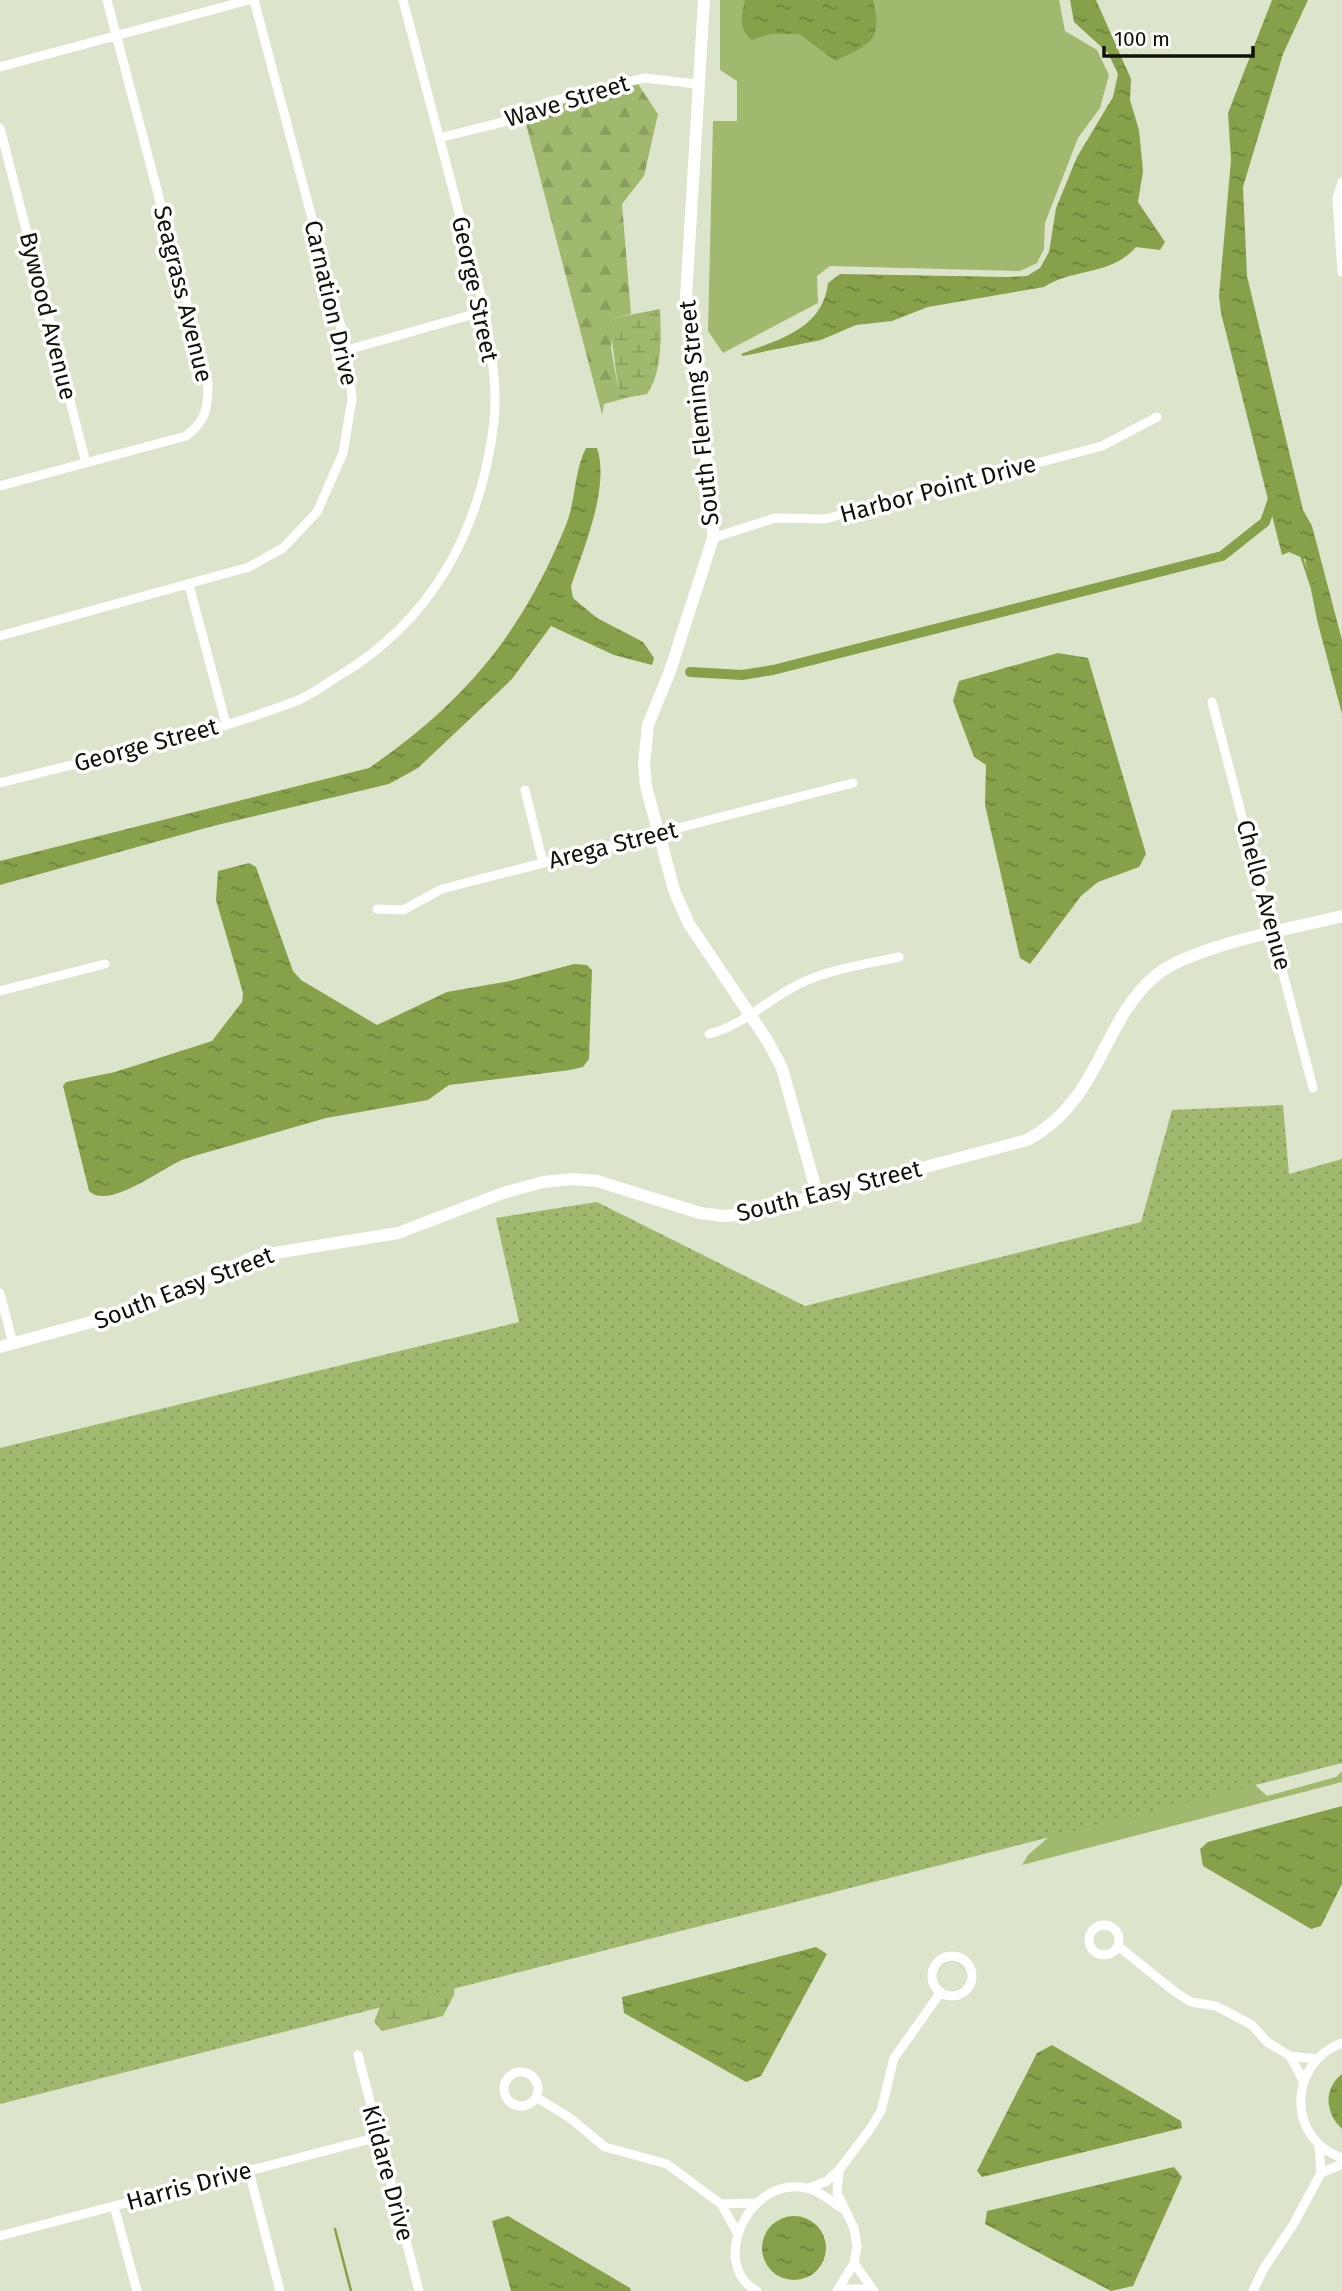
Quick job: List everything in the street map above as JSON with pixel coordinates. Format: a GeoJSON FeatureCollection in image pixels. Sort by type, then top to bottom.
{"type":"FeatureCollection","features":[{"type":"Feature","properties":{"kind":"street","name":"Seagrass Avenue"},"geometry":{"type":"LineString","coordinates":[[0,486],[186,436],[199,426],[208,409],[208,384],[107,0]]}},
{"type":"Feature","properties":{"kind":"street"},"geometry":{"type":"LineString","coordinates":[[0,67],[252,0]]}},
{"type":"Feature","properties":{"kind":"street","name":"Carnation Drive"},"geometry":{"type":"LineString","coordinates":[[0,636],[249,567],[283,548],[317,512],[343,453],[352,399],[347,350],[252,0]]}},
{"type":"Feature","properties":{"kind":"street","name":"George Street"},"geometry":{"type":"LineString","coordinates":[[0,783],[226,724],[298,700],[369,658],[420,611],[461,545],[482,485],[494,420],[493,361],[485,311],[403,0]]}},
{"type":"Feature","properties":{"kind":"street","name":"South Fleming Street"},"geometry":{"type":"LineString","coordinates":[[704,0],[686,297],[713,511],[713,538],[670,671],[648,725],[644,764],[658,834],[674,890],[690,924],[751,1015],[782,1068],[818,1197]]}},
{"type":"Feature","properties":{"kind":"street","name":"Wave Street"},"geometry":{"type":"LineString","coordinates":[[439,138],[519,118],[548,102],[644,78],[697,84]]}},
{"type":"Feature","properties":{"kind":"street","name":"Bywood Avenue"},"geometry":{"type":"LineString","coordinates":[[0,128],[86,463]]}},
{"type":"Feature","properties":{"kind":"street"},"geometry":{"type":"LineString","coordinates":[[1342,183],[1337,199],[1342,272]]}},
{"type":"Feature","properties":{"kind":"street"},"geometry":{"type":"LineString","coordinates":[[347,350],[485,311]]}},
{"type":"Feature","properties":{"kind":"street","name":"Harbor Point Drive"},"geometry":{"type":"LineString","coordinates":[[713,538],[775,518],[825,519],[1102,446],[1157,417]]}},
{"type":"Feature","properties":{"kind":"street"},"geometry":{"type":"LineString","coordinates":[[189,584],[226,724]]}},
{"type":"Feature","properties":{"kind":"street","name":"Chello Avenue"},"geometry":{"type":"LineString","coordinates":[[1212,702],[1275,933],[1313,1088]]}},
{"type":"Feature","properties":{"kind":"street","name":"Arega Street"},"geometry":{"type":"LineString","coordinates":[[377,909],[403,910],[442,889],[853,783]]}},
{"type":"Feature","properties":{"kind":"street"},"geometry":{"type":"LineString","coordinates":[[525,790],[543,863]]}},
{"type":"Feature","properties":{"kind":"street","name":"South Easy Street"},"geometry":{"type":"LineString","coordinates":[[7,1345],[135,1310],[256,1256],[398,1233],[503,1193],[543,1182],[572,1178],[597,1181],[700,1213],[723,1216],[749,1214],[1027,1140],[1046,1130],[1065,1113],[1082,1091],[1136,996],[1154,976],[1191,956],[1342,916]]}},
{"type":"Feature","properties":{"kind":"street"},"geometry":{"type":"LineString","coordinates":[[709,1034],[731,1028],[799,984],[825,974],[899,957]]}},
{"type":"Feature","properties":{"kind":"street"},"geometry":{"type":"LineString","coordinates":[[0,991],[105,964]]}},
{"type":"Feature","properties":{"kind":"street"},"geometry":{"type":"LineString","coordinates":[[0,1293],[7,1345]]}},
{"type":"Feature","properties":{"kind":"street"},"geometry":{"type":"LineString","coordinates":[[1118,1946],[1191,2002],[1216,2006],[1236,2014],[1252,2025],[1267,2042],[1290,2056],[1316,2059]]}},
{"type":"Feature","properties":{"kind":"street"},"geometry":{"type":"LineString","coordinates":[[951,1956],[964,1960],[971,1974],[966,1989],[954,1995],[941,1992],[932,1978],[935,1964],[951,1956]]}},
{"type":"Feature","properties":{"kind":"street"},"geometry":{"type":"LineString","coordinates":[[809,2188],[827,2181],[839,2170],[881,2111],[894,2059],[941,1992]]}},
{"type":"Feature","properties":{"kind":"street"},"geometry":{"type":"LineString","coordinates":[[1253,2291],[1264,2267],[1293,2224],[1321,2173],[1342,2161],[1319,2146],[1308,2132],[1301,2116],[1299,2098],[1303,2080],[1316,2059],[1342,2043]]}},
{"type":"Feature","properties":{"kind":"street","name":"Kildare Drive"},"geometry":{"type":"LineString","coordinates":[[358,2055],[419,2291]]}},
{"type":"Feature","properties":{"kind":"street"},"geometry":{"type":"LineString","coordinates":[[1290,2056],[1303,2080]]}},
{"type":"Feature","properties":{"kind":"street"},"geometry":{"type":"LineString","coordinates":[[536,2097],[570,2118],[605,2147],[667,2164],[721,2204],[738,2234]]}},
{"type":"Feature","properties":{"kind":"street","name":"Harris Drive"},"geometry":{"type":"LineString","coordinates":[[0,2236],[378,2137]]}},
{"type":"Feature","properties":{"kind":"street"},"geometry":{"type":"LineString","coordinates":[[1319,2146],[1321,2173]]}},
{"type":"Feature","properties":{"kind":"street"},"geometry":{"type":"LineString","coordinates":[[838,2290],[854,2263],[857,2247],[854,2228],[836,2193],[839,2170]]}},
{"type":"Feature","properties":{"kind":"street"},"geometry":{"type":"LineString","coordinates":[[249,2171],[279,2291]]}},
{"type":"Feature","properties":{"kind":"street"},"geometry":{"type":"LineString","coordinates":[[753,2290],[738,2267],[735,2251],[738,2234],[755,2203],[770,2191],[790,2186],[809,2188],[844,2209]]}},
{"type":"Feature","properties":{"kind":"street"},"geometry":{"type":"LineString","coordinates":[[721,2204],[755,2203]]}},
{"type":"Feature","properties":{"kind":"street"},"geometry":{"type":"LineString","coordinates":[[114,2206],[137,2291]]}},
{"type":"Feature","properties":{"kind":"street"},"geometry":{"type":"LineString","coordinates":[[854,2263],[872,2290]]}},
{"type":"Feature","properties":{"kind":"street"},"geometry":{"type":"LineString","coordinates":[[838,2290],[872,2290]]}},
{"type":"Feature","properties":{"kind":"green space"},"geometry":{"type":"Polygon","coordinates":[[[720,0],[1059,0],[1065,31],[1097,50],[1109,75],[1100,108],[1078,138],[1045,223],[1044,249],[1037,263],[1020,271],[830,266],[817,276],[818,303],[723,353],[708,331],[713,121],[737,121],[737,81],[720,70],[720,0]]]}},
{"type":"Feature","properties":{"kind":"green space"},"geometry":{"type":"Polygon","coordinates":[[[638,84],[658,114],[644,176],[622,204],[631,314],[614,318],[611,348],[619,393],[630,397],[604,404],[602,414],[525,120],[563,104],[638,84]]]}},
{"type":"Feature","properties":{"kind":"green space"},"geometry":{"type":"Polygon","coordinates":[[[660,309],[660,353],[652,385],[647,394],[630,397],[619,394],[610,326],[614,318],[660,309]]]}},
{"type":"Feature","properties":{"kind":"green space"},"geometry":{"type":"Polygon","coordinates":[[[1283,1105],[1289,1174],[1342,1159],[1342,1763],[0,2104],[0,1448],[519,1322],[496,1218],[597,1202],[805,1306],[1141,1222],[1172,1110],[1283,1105]]]}},
{"type":"Feature","properties":{"kind":"green space"},"geometry":{"type":"Polygon","coordinates":[[[1216,1749],[1267,1796],[1336,1777],[1342,1771],[1342,1782],[1022,1865],[1028,1855],[1051,1835],[1216,1749]]]}},
{"type":"Feature","properties":{"kind":"green space"},"geometry":{"type":"Polygon","coordinates":[[[456,1962],[454,1995],[443,2016],[382,2031],[374,2022],[380,2006],[456,1962]]]}},
{"type":"Feature","properties":{"kind":"water"},"geometry":{"type":"Polygon","coordinates":[[[745,0],[873,0],[876,14],[875,34],[865,46],[836,61],[799,34],[770,34],[752,40],[743,27],[745,0]]]}},
{"type":"Feature","properties":{"kind":"water"},"geometry":{"type":"Polygon","coordinates":[[[1070,0],[1096,0],[1131,79],[1130,100],[1139,130],[1143,171],[1138,202],[1165,242],[1160,250],[1136,247],[1115,263],[1055,281],[1044,287],[928,307],[892,321],[856,325],[821,340],[743,356],[741,354],[783,338],[808,322],[818,312],[828,283],[840,274],[1008,277],[1027,276],[1040,268],[1049,252],[1056,208],[1077,157],[1113,97],[1118,74],[1108,53],[1074,22],[1070,0]]]}},
{"type":"Feature","properties":{"kind":"water"},"geometry":{"type":"Polygon","coordinates":[[[1272,0],[1308,0],[1283,54],[1243,187],[1247,276],[1303,510],[1312,526],[1342,640],[1342,714],[1317,620],[1305,559],[1289,552],[1282,555],[1219,296],[1231,160],[1228,113],[1272,0]]]}},
{"type":"Feature","properties":{"kind":"water"},"geometry":{"type":"Polygon","coordinates":[[[586,448],[597,448],[600,480],[594,517],[571,586],[573,598],[597,618],[643,642],[654,658],[652,665],[614,655],[551,626],[512,679],[418,768],[389,784],[213,826],[0,885],[0,861],[369,768],[403,743],[462,691],[510,632],[549,564],[566,525],[579,466],[586,448]]]}},
{"type":"Feature","properties":{"kind":"water"},"geometry":{"type":"Polygon","coordinates":[[[1058,653],[1088,658],[1146,854],[1139,867],[1098,882],[1081,896],[1030,964],[1020,958],[985,805],[986,765],[974,757],[953,701],[959,681],[1058,653]]]}},
{"type":"Feature","properties":{"kind":"water"},"geometry":{"type":"Polygon","coordinates":[[[249,863],[256,867],[293,971],[301,980],[377,1025],[447,992],[510,981],[574,964],[587,965],[592,970],[589,1059],[583,1067],[570,1070],[449,1085],[428,1100],[326,1118],[187,1158],[137,1185],[110,1195],[98,1196],[89,1191],[63,1086],[66,1082],[115,1072],[212,1041],[242,1002],[243,993],[216,900],[218,871],[249,863]]]}},
{"type":"Feature","properties":{"kind":"water"},"geometry":{"type":"Polygon","coordinates":[[[1342,1806],[1342,1884],[1321,1926],[1311,1929],[1203,1866],[1200,1849],[1208,1842],[1342,1806]]]}},
{"type":"Feature","properties":{"kind":"water"},"geometry":{"type":"Polygon","coordinates":[[[816,1947],[827,1954],[761,2076],[746,2082],[624,2013],[622,1997],[816,1947]]]}},
{"type":"Feature","properties":{"kind":"water"},"geometry":{"type":"Polygon","coordinates":[[[1052,2045],[1181,2121],[1182,2128],[982,2177],[977,2171],[1037,2053],[1052,2045]]]}},
{"type":"Feature","properties":{"kind":"water"},"geometry":{"type":"Polygon","coordinates":[[[1342,2074],[1342,2129],[1332,2116],[1329,2094],[1342,2074]]]}},
{"type":"Feature","properties":{"kind":"water"},"geometry":{"type":"Polygon","coordinates":[[[1174,2167],[1182,2177],[1133,2286],[1111,2291],[985,2224],[987,2211],[1174,2167]]]}},
{"type":"Feature","properties":{"kind":"water"},"geometry":{"type":"Polygon","coordinates":[[[508,2216],[631,2291],[511,2291],[492,2221],[508,2216]]]}},
{"type":"Feature","properties":{"kind":"water"},"geometry":{"type":"Polygon","coordinates":[[[794,2216],[812,2222],[820,2230],[826,2248],[820,2266],[812,2274],[794,2280],[776,2274],[768,2266],[762,2248],[768,2230],[776,2222],[794,2216]]]}},
{"type":"Feature","properties":{"kind":"waterway"},"geometry":{"type":"LineString","coordinates":[[690,672],[742,675],[773,670],[1222,556],[1265,522],[1273,499]]}},
{"type":"Feature","properties":{"kind":"waterway"},"geometry":{"type":"LineString","coordinates":[[1300,552],[1311,585]]}},
{"type":"Feature","properties":{"kind":"waterway"},"geometry":{"type":"LineString","coordinates":[[335,2229],[351,2291]]}}]}
